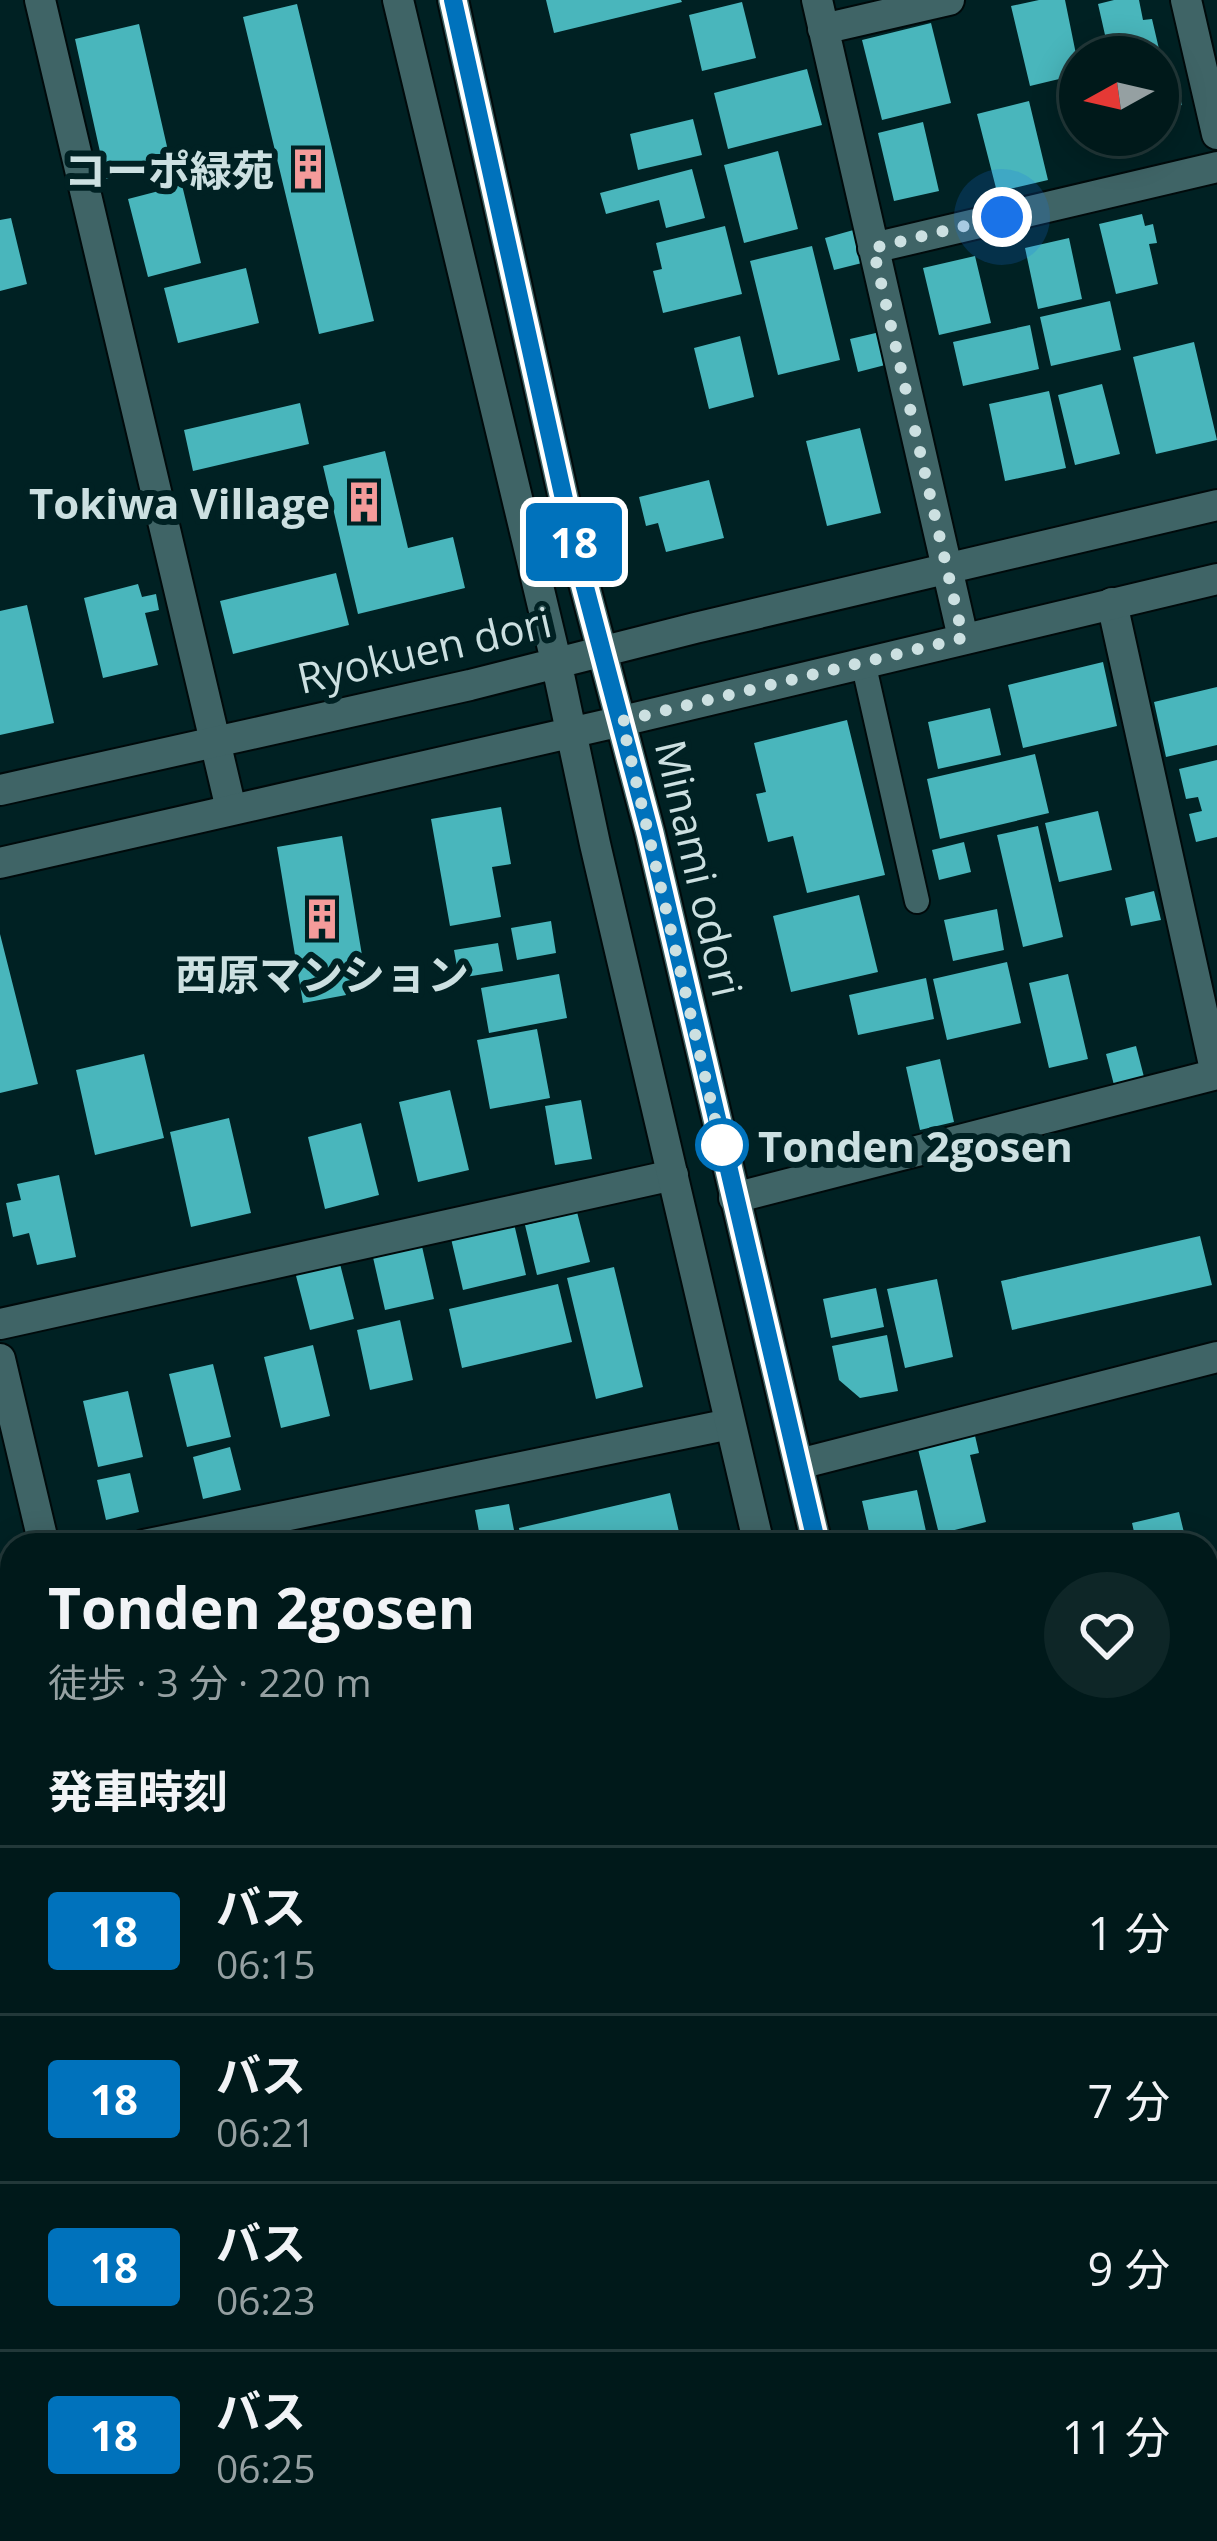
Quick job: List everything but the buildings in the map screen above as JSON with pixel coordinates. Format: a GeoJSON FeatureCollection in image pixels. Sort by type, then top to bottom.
{"type":"FeatureCollection","features":[{"type":"Feature","properties":{"kind":"street"},"geometry":{"type":"LineString","coordinates":[[40,0],[231,809]]}},
{"type":"Feature","properties":{"kind":"street"},"geometry":{"type":"LineString","coordinates":[[398,0],[756,1533]]}},
{"type":"Feature","properties":{"kind":"street","name":"Minami odori"},"geometry":{"type":"LineString","coordinates":[[453,0],[576,553],[622,721],[814,1533]]}},
{"type":"Feature","properties":{"kind":"street"},"geometry":{"type":"LineString","coordinates":[[949,0],[820,14],[963,638]]}},
{"type":"Feature","properties":{"kind":"street"},"geometry":{"type":"LineString","coordinates":[[1186,0],[1217,134]]}},
{"type":"Feature","properties":{"kind":"street"},"geometry":{"type":"LineString","coordinates":[[873,248],[1217,166]]}},
{"type":"Feature","properties":{"kind":"street","name":"Ryokuen dori"},"geometry":{"type":"LineString","coordinates":[[0,790],[470,685],[1217,506]]}},
{"type":"Feature","properties":{"kind":"street"},"geometry":{"type":"LineString","coordinates":[[0,863],[1217,579]]}},
{"type":"Feature","properties":{"kind":"street"},"geometry":{"type":"LineString","coordinates":[[734,1198],[1217,1074],[1112,603]]}},
{"type":"Feature","properties":{"kind":"street"},"geometry":{"type":"LineString","coordinates":[[0,1324],[673,1175]]}},
{"type":"Feature","properties":{"kind":"street"},"geometry":{"type":"LineString","coordinates":[[799,1464],[1217,1358]]}},
{"type":"Feature","properties":{"kind":"street"},"geometry":{"type":"LineString","coordinates":[[0,1359],[41,1533]]}},
{"type":"Feature","properties":{"kind":"street"},"geometry":{"type":"LineString","coordinates":[[274,1530],[730,1424]]}},
{"type":"Feature","properties":{"kind":"lane"},"geometry":{"type":"LineString","coordinates":[[862,662],[917,901]]}},
{"type":"Feature","properties":{"kind":"bus line","name":"18"},"geometry":{"type":"LineString","coordinates":[[453,0],[576,553],[650,833],[814,1533]]}},
{"type":"Feature","properties":{"kind":"place","name":"コーポ緑苑"},"geometry":{"type":"Point","coordinates":[308,169]}},
{"type":"Feature","properties":{"kind":"place","name":"Tokiwa Village"},"geometry":{"type":"Point","coordinates":[364,502]}},
{"type":"Feature","properties":{"kind":"place","name":"西原マンション"},"geometry":{"type":"Point","coordinates":[322,919]}},
{"type":"Feature","properties":{"kind":"place","name":"Tonden 2gosen"},"geometry":{"type":"Point","coordinates":[722,1145]}},
{"type":"Feature","properties":{"kind":"route"},"geometry":{"type":"LineString","coordinates":[[722,1145],[723,1153],[622,721],[963,638],[873,248],[1002,217]]}}]}
